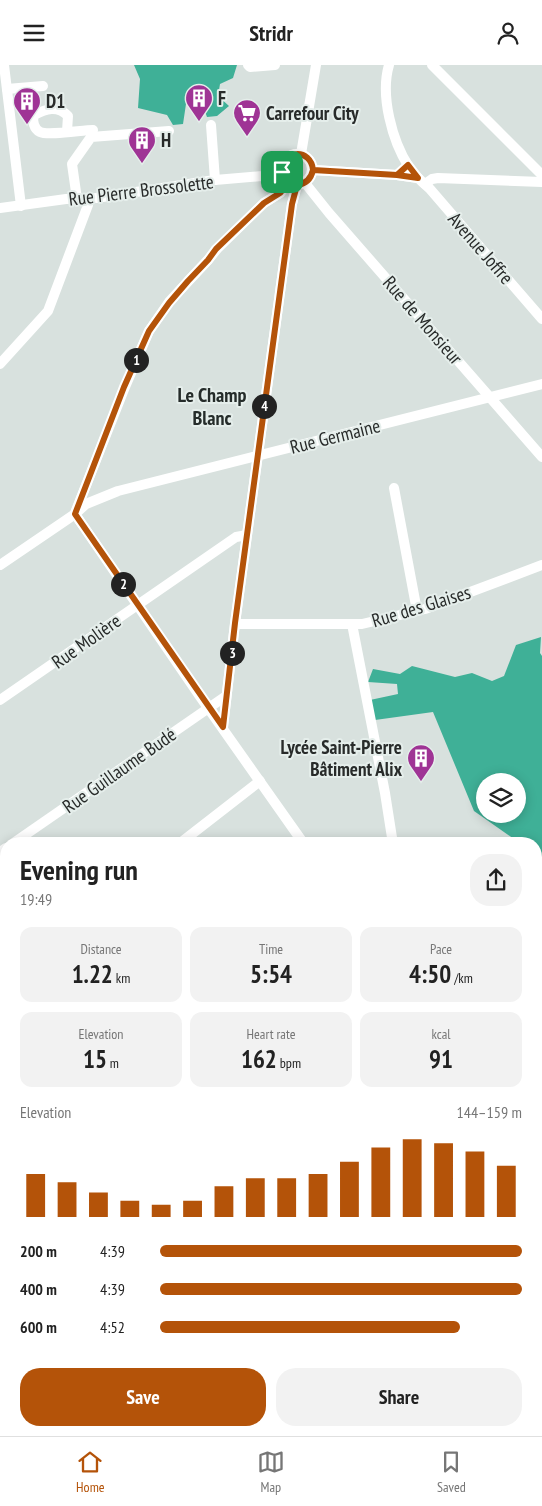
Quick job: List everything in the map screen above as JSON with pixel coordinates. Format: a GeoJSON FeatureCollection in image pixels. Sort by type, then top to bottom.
{"type":"FeatureCollection","features":[{"type":"Feature","properties":{"kind":"street"},"geometry":{"type":"LineString","coordinates":[[4,65],[21,206]]}},
{"type":"Feature","properties":{"kind":"street"},"geometry":{"type":"LineString","coordinates":[[248,65],[250,67],[275,65]]}},
{"type":"Feature","properties":{"kind":"street"},"geometry":{"type":"LineString","coordinates":[[300,154],[316,65]]}},
{"type":"Feature","properties":{"kind":"street","name":"Avenue Joffre"},"geometry":{"type":"LineString","coordinates":[[389,65],[387,89],[390,123],[408,165],[542,319]]}},
{"type":"Feature","properties":{"kind":"street"},"geometry":{"type":"LineString","coordinates":[[432,65],[542,175]]}},
{"type":"Feature","properties":{"kind":"street"},"geometry":{"type":"LineString","coordinates":[[7,89],[43,86]]}},
{"type":"Feature","properties":{"kind":"street"},"geometry":{"type":"LineString","coordinates":[[211,125],[215,180]]}},
{"type":"Feature","properties":{"kind":"street"},"geometry":{"type":"LineString","coordinates":[[0,364],[48,311],[88,205],[83,198],[72,164],[91,137],[93,130],[67,131]]}},
{"type":"Feature","properties":{"kind":"street"},"geometry":{"type":"LineString","coordinates":[[91,137],[169,131]]}},
{"type":"Feature","properties":{"kind":"street"},"geometry":{"type":"LineString","coordinates":[[297,183],[286,179],[282,172],[283,164],[288,157],[300,154],[311,162],[313,170],[310,178],[297,183],[264,203],[216,249],[169,303],[149,331],[124,387],[75,514],[299,837]]}},
{"type":"Feature","properties":{"kind":"street"},"geometry":{"type":"LineString","coordinates":[[397,175],[408,165]]}},
{"type":"Feature","properties":{"kind":"street"},"geometry":{"type":"LineString","coordinates":[[313,170],[397,175],[421,181],[438,178],[542,181]]}},
{"type":"Feature","properties":{"kind":"street","name":"Rue Pierre Brossolette"},"geometry":{"type":"LineString","coordinates":[[0,208],[282,172]]}},
{"type":"Feature","properties":{"kind":"street"},"geometry":{"type":"LineString","coordinates":[[223,727],[235,623],[292,204],[297,183]]}},
{"type":"Feature","properties":{"kind":"street","name":"Rue de Monsieur"},"geometry":{"type":"LineString","coordinates":[[297,183],[324,208],[542,457]]}},
{"type":"Feature","properties":{"kind":"street","name":"Rue Germaine"},"geometry":{"type":"LineString","coordinates":[[0,565],[75,514],[86,504],[118,491],[542,384]]}},
{"type":"Feature","properties":{"kind":"street"},"geometry":{"type":"LineString","coordinates":[[394,488],[417,611]]}},
{"type":"Feature","properties":{"kind":"street","name":"Rue Molière"},"geometry":{"type":"LineString","coordinates":[[0,700],[236,537],[247,535]]}},
{"type":"Feature","properties":{"kind":"street","name":"Rue des Glaises"},"geometry":{"type":"LineString","coordinates":[[235,623],[362,624],[417,611],[542,565]]}},
{"type":"Feature","properties":{"kind":"street"},"geometry":{"type":"LineString","coordinates":[[352,624],[392,837]]}},
{"type":"Feature","properties":{"kind":"street","name":"Rue Guillaume Budé"},"geometry":{"type":"LineString","coordinates":[[22,837],[226,696]]}},
{"type":"Feature","properties":{"kind":"street"},"geometry":{"type":"LineString","coordinates":[[188,837],[260,781]]}},
{"type":"Feature","properties":{"kind":"green space"},"geometry":{"type":"Polygon","coordinates":[[[134,65],[237,65],[233,78],[220,84],[218,96],[229,106],[217,116],[207,117],[203,106],[186,104],[183,124],[173,125],[167,115],[138,108],[140,79],[134,65]]]}},
{"type":"Feature","properties":{"kind":"green space"},"geometry":{"type":"Polygon","coordinates":[[[541,637],[542,837],[511,837],[491,823],[526,823],[526,773],[476,773],[476,812],[433,712],[375,720],[370,700],[398,694],[397,684],[368,682],[373,669],[400,674],[412,666],[455,677],[472,673],[492,681],[504,676],[516,645],[541,637]]]}},
{"type":"Feature","properties":{"kind":"place","name":"F"},"geometry":{"type":"Point","coordinates":[199,122]}},
{"type":"Feature","properties":{"kind":"place","name":"D1"},"geometry":{"type":"Point","coordinates":[27,125]}},
{"type":"Feature","properties":{"kind":"place","name":"Carrefour City"},"geometry":{"type":"Point","coordinates":[247,137]}},
{"type":"Feature","properties":{"kind":"place","name":"H"},"geometry":{"type":"Point","coordinates":[142,164]}},
{"type":"Feature","properties":{"kind":"place","name":"Lycée Saint-Pierre Bâtiment Alix"},"geometry":{"type":"Point","coordinates":[421,782]}},
{"type":"Feature","properties":{"kind":"district","name":"Le Champ Blanc"},"geometry":{"type":"Point","coordinates":[212,406]}},
{"type":"Feature","properties":{"kind":"route"},"geometry":{"type":"LineString","coordinates":[[282,172],[283,164],[288,157],[300,154],[308,158],[313,170],[397,175],[408,165],[418,178],[313,170],[308,181],[297,185],[292,204],[235,623],[223,727],[75,514],[124,387],[149,331],[169,303],[216,249],[264,203],[286,187],[289,182],[282,172]]}}]}
